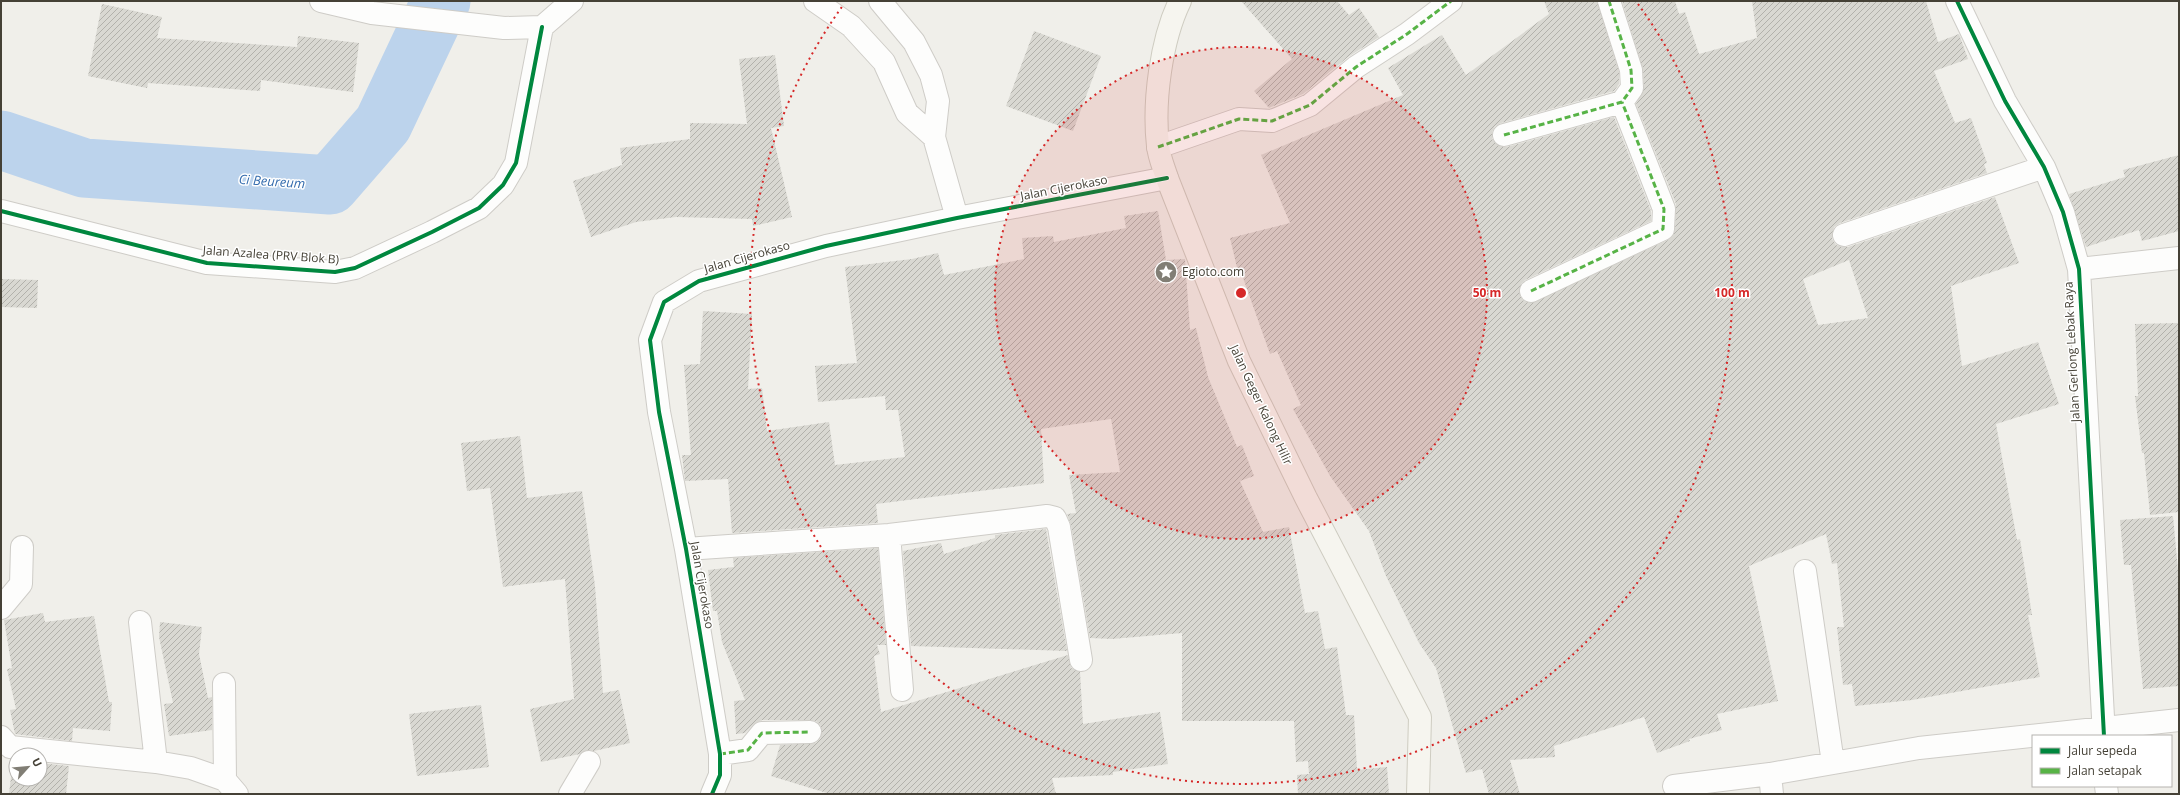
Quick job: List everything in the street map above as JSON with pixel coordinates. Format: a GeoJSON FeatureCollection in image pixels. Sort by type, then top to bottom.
{"type":"FeatureCollection","features":[{"type":"Feature","properties":{"kind":"main road","name":"Jalan Geger Kalong Hilir"},"geometry":{"type":"LineString","coordinates":[[1180,1],[1171,19],[1156,98],[1158,147],[1167,178],[1238,361],[1306,498],[1420,717],[1418,794]]}},
{"type":"Feature","properties":{"kind":"street"},"geometry":{"type":"LineString","coordinates":[[321,1],[504,28],[542,27],[572,1]]}},
{"type":"Feature","properties":{"kind":"street"},"geometry":{"type":"LineString","coordinates":[[815,1],[851,26],[884,62],[907,113],[934,137]]}},
{"type":"Feature","properties":{"kind":"street"},"geometry":{"type":"LineString","coordinates":[[880,1],[914,42],[931,75],[938,101],[934,137],[957,218]]}},
{"type":"Feature","properties":{"kind":"street"},"geometry":{"type":"LineString","coordinates":[[1158,147],[1239,119],[1272,121],[1310,105],[1356,67],[1407,34],[1451,1]]}},
{"type":"Feature","properties":{"kind":"street"},"geometry":{"type":"LineString","coordinates":[[1504,135],[1622,102],[1632,88],[1631,70],[1609,1]]}},
{"type":"Feature","properties":{"kind":"street","name":"Jalan Gerlong Lebak Raya"},"geometry":{"type":"LineString","coordinates":[[1957,1],[2005,101],[2044,167],[2063,212],[2078,269],[2104,732]]}},
{"type":"Feature","properties":{"kind":"street","name":"Jalan Azalea (PRV Blok B)"},"geometry":{"type":"LineString","coordinates":[[1,211],[207,263],[335,272],[355,268],[479,208],[503,185],[516,163],[542,27]]}},
{"type":"Feature","properties":{"kind":"street"},"geometry":{"type":"LineString","coordinates":[[1531,291],[1662,229],[1664,209],[1622,102]]}},
{"type":"Feature","properties":{"kind":"street"},"geometry":{"type":"LineString","coordinates":[[1844,235],[2044,167]]}},
{"type":"Feature","properties":{"kind":"street","name":"Jalan Cijerokaso"},"geometry":{"type":"LineString","coordinates":[[712,794],[720,775],[720,754],[686,549],[659,412],[650,340],[664,302],[699,281],[741,268],[826,246],[957,218],[1167,178]]}},
{"type":"Feature","properties":{"kind":"street"},"geometry":{"type":"LineString","coordinates":[[2078,269],[2179,258]]}},
{"type":"Feature","properties":{"kind":"street"},"geometry":{"type":"LineString","coordinates":[[686,549],[889,535],[1047,516],[1055,518],[1059,527],[1081,660]]}},
{"type":"Feature","properties":{"kind":"street"},"geometry":{"type":"LineString","coordinates":[[889,535],[902,690]]}},
{"type":"Feature","properties":{"kind":"street"},"geometry":{"type":"LineString","coordinates":[[1,608],[21,584],[22,547]]}},
{"type":"Feature","properties":{"kind":"street"},"geometry":{"type":"LineString","coordinates":[[1805,571],[1833,763]]}},
{"type":"Feature","properties":{"kind":"street"},"geometry":{"type":"LineString","coordinates":[[140,622],[156,762]]}},
{"type":"Feature","properties":{"kind":"street"},"geometry":{"type":"LineString","coordinates":[[1,737],[5,743],[10,746],[156,762],[191,768],[231,787],[224,684]]}},
{"type":"Feature","properties":{"kind":"street"},"geometry":{"type":"LineString","coordinates":[[2069,735],[2104,732],[2179,720]]}},
{"type":"Feature","properties":{"kind":"street"},"geometry":{"type":"LineString","coordinates":[[720,754],[748,750],[762,733],[810,732]]}},
{"type":"Feature","properties":{"kind":"street"},"geometry":{"type":"LineString","coordinates":[[1674,786],[1771,784],[1833,763],[1919,748],[2032,738]]}},
{"type":"Feature","properties":{"kind":"street"},"geometry":{"type":"LineString","coordinates":[[570,794],[590,762]]}},
{"type":"Feature","properties":{"kind":"building"},"geometry":{"type":"Polygon","coordinates":[[[1241,1],[1337,1],[1349,15],[1359,8],[1379,37],[1348,57],[1303,94],[1269,108],[1254,91],[1292,59],[1241,1]]]}},
{"type":"Feature","properties":{"kind":"building"},"geometry":{"type":"Polygon","coordinates":[[[1544,1],[1597,1],[1619,72],[1619,84],[1614,91],[1501,123],[1495,126],[1492,132],[1492,139],[1501,147],[1507,147],[1614,117],[1651,211],[1651,221],[1525,280],[1521,284],[1520,296],[1524,301],[1530,303],[1668,240],[1673,236],[1675,230],[1676,204],[1636,104],[1644,88],[1643,69],[1622,1],[1675,1],[1679,14],[1685,12],[1699,54],[1757,38],[1752,1],[1926,1],[1938,42],[1959,34],[1968,59],[1934,71],[1955,123],[1971,118],[1987,163],[1984,164],[1987,173],[1840,223],[1834,227],[1832,239],[1836,245],[1848,247],[1995,197],[2019,263],[1951,286],[1962,366],[2038,342],[2059,404],[1996,424],[2017,540],[2020,539],[2032,615],[2028,615],[2040,677],[1912,700],[1855,706],[1852,684],[1843,685],[1837,627],[1844,627],[1837,563],[1832,564],[1826,534],[1749,566],[1778,701],[1717,714],[1722,730],[1689,739],[1690,741],[1657,753],[1644,717],[1554,746],[1555,757],[1510,760],[1520,794],[1489,794],[1482,769],[1466,773],[1436,668],[1419,643],[1386,576],[1369,531],[1330,476],[1293,409],[1301,405],[1277,351],[1270,354],[1242,275],[1239,276],[1230,238],[1290,223],[1261,155],[1403,95],[1388,68],[1442,35],[1466,75],[1549,14],[1544,1]],[[1849,260],[1803,279],[1818,325],[1868,318],[1849,260]]]}},
{"type":"Feature","properties":{"kind":"building"},"geometry":{"type":"Polygon","coordinates":[[[102,4],[162,17],[157,38],[297,47],[298,36],[359,43],[353,92],[261,80],[260,91],[148,83],[147,88],[88,76],[102,4]]]}},
{"type":"Feature","properties":{"kind":"building"},"geometry":{"type":"Polygon","coordinates":[[[1034,31],[1101,56],[1073,131],[1006,106],[1034,31]]]}},
{"type":"Feature","properties":{"kind":"building"},"geometry":{"type":"Polygon","coordinates":[[[775,55],[784,126],[771,128],[792,217],[753,226],[752,219],[676,217],[636,222],[591,237],[573,181],[622,165],[620,148],[690,139],[690,123],[747,124],[739,59],[775,55]]]}},
{"type":"Feature","properties":{"kind":"building"},"geometry":{"type":"Polygon","coordinates":[[[2179,155],[2179,231],[2142,241],[2139,230],[2086,247],[2069,194],[2125,177],[2123,170],[2179,155]]]}},
{"type":"Feature","properties":{"kind":"building"},"geometry":{"type":"Polygon","coordinates":[[[1158,211],[1166,260],[1185,259],[1190,330],[1196,328],[1208,377],[1237,447],[1242,445],[1254,476],[1240,481],[1263,532],[1289,527],[1305,613],[1318,611],[1325,649],[1337,647],[1346,715],[1354,715],[1357,770],[1387,767],[1389,794],[1298,794],[1297,775],[1309,774],[1308,761],[1296,762],[1294,721],[1182,721],[1182,633],[1112,639],[1090,638],[1071,525],[1067,514],[1076,513],[1069,475],[1120,472],[1111,419],[1041,429],[1044,483],[876,504],[878,523],[732,533],[728,479],[685,481],[682,455],[691,455],[684,365],[700,364],[703,311],[752,314],[748,389],[762,388],[767,431],[829,422],[835,465],[905,457],[898,410],[886,410],[885,396],[818,402],[815,366],[857,363],[845,267],[912,259],[938,253],[944,275],[1024,259],[1022,238],[1053,236],[1054,242],[1126,228],[1124,216],[1158,211]]]}},
{"type":"Feature","properties":{"kind":"building"},"geometry":{"type":"Polygon","coordinates":[[[1,279],[38,280],[37,308],[1,307],[1,279]]]}},
{"type":"Feature","properties":{"kind":"building"},"geometry":{"type":"Polygon","coordinates":[[[2179,323],[2179,512],[2150,515],[2144,453],[2142,453],[2135,396],[2138,396],[2135,324],[2179,323]]]}},
{"type":"Feature","properties":{"kind":"building"},"geometry":{"type":"Polygon","coordinates":[[[520,436],[527,498],[582,491],[595,586],[603,693],[619,690],[630,743],[594,751],[589,750],[580,754],[541,762],[530,709],[574,699],[565,579],[503,587],[490,488],[467,491],[461,443],[520,436]]]}},
{"type":"Feature","properties":{"kind":"building"},"geometry":{"type":"Polygon","coordinates":[[[2173,516],[2179,581],[2179,686],[2143,689],[2131,565],[2124,565],[2120,520],[2173,516]]]}},
{"type":"Feature","properties":{"kind":"building"},"geometry":{"type":"Polygon","coordinates":[[[1046,529],[1067,651],[911,646],[903,551],[941,543],[944,554],[995,538],[995,535],[1046,529]]]}},
{"type":"Feature","properties":{"kind":"building"},"geometry":{"type":"Polygon","coordinates":[[[878,548],[886,645],[877,645],[880,654],[874,656],[881,712],[1068,655],[1071,668],[1080,672],[1083,724],[1160,712],[1168,764],[1113,772],[1113,775],[1052,778],[1056,794],[830,794],[771,776],[780,745],[816,743],[821,738],[821,726],[816,721],[810,720],[762,720],[753,725],[745,733],[736,734],[734,701],[745,700],[722,642],[717,611],[713,611],[708,570],[734,567],[733,558],[878,548]]]}},
{"type":"Feature","properties":{"kind":"building"},"geometry":{"type":"Polygon","coordinates":[[[43,613],[45,622],[94,616],[109,702],[112,702],[110,731],[73,728],[72,741],[15,734],[10,710],[16,709],[7,669],[12,668],[4,620],[43,613]]]}},
{"type":"Feature","properties":{"kind":"building"},"geometry":{"type":"Polygon","coordinates":[[[160,622],[202,627],[199,654],[208,698],[212,697],[212,730],[169,736],[164,704],[173,703],[159,637],[160,622]]]}},
{"type":"Feature","properties":{"kind":"building"},"geometry":{"type":"Polygon","coordinates":[[[481,705],[489,767],[417,776],[409,714],[481,705]]]}},
{"type":"Feature","properties":{"kind":"building"},"geometry":{"type":"Polygon","coordinates":[[[48,764],[69,766],[66,794],[9,794],[10,787],[48,787],[48,764]]]}},
{"type":"Feature","properties":{"kind":"waterway","name":"Ci Beureum"},"geometry":{"type":"LineString","coordinates":[[1,140],[84,168],[330,185],[383,124],[441,1]]}},
{"type":"Feature","properties":{"kind":"marked path"},"geometry":{"type":"LineString","coordinates":[[1158,147],[1239,119],[1272,121],[1310,105],[1356,67],[1407,34],[1451,1]]}},
{"type":"Feature","properties":{"kind":"marked path"},"geometry":{"type":"LineString","coordinates":[[1504,135],[1622,102],[1632,88],[1631,70],[1609,1]]}},
{"type":"Feature","properties":{"kind":"marked path"},"geometry":{"type":"LineString","coordinates":[[1531,291],[1663,229],[1664,209],[1622,102]]}},
{"type":"Feature","properties":{"kind":"marked path"},"geometry":{"type":"LineString","coordinates":[[720,754],[748,750],[762,733],[810,732]]}},
{"type":"Feature","properties":{"kind":"cycle path"},"geometry":{"type":"LineString","coordinates":[[1957,1],[2005,101],[2044,167],[2063,212],[2079,269],[2104,735]]}},
{"type":"Feature","properties":{"kind":"cycle path"},"geometry":{"type":"LineString","coordinates":[[1,211],[207,263],[335,272],[355,268],[479,208],[503,185],[516,163],[542,27]]}},
{"type":"Feature","properties":{"kind":"cycle path"},"geometry":{"type":"LineString","coordinates":[[712,794],[720,775],[720,754],[686,549],[659,412],[650,340],[664,302],[699,281],[826,246],[957,218],[1167,178]]}},
{"type":"Feature","properties":{"kind":"place","name":"Egioto.com"},"geometry":{"type":"Point","coordinates":[1166,272]}}]}
